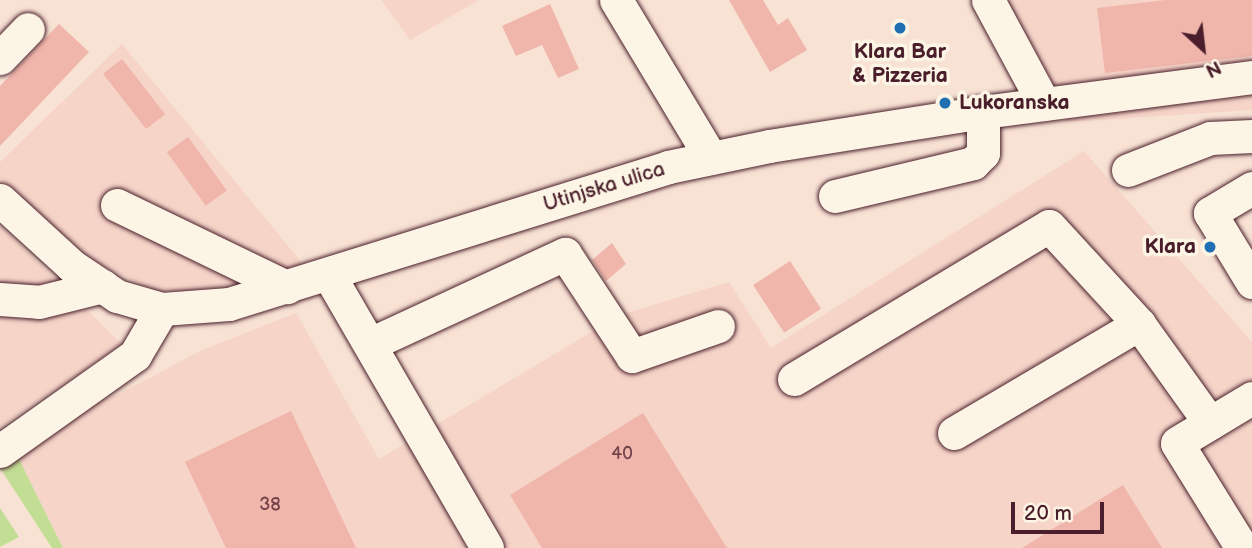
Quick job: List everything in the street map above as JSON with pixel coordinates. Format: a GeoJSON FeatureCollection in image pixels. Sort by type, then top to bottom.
{"type":"FeatureCollection","features":[{"type":"Feature","properties":{"kind":"street"},"geometry":{"type":"LineString","coordinates":[[616,0],[710,158]]}},
{"type":"Feature","properties":{"kind":"street"},"geometry":{"type":"LineString","coordinates":[[988,0],[1044,104]]}},
{"type":"Feature","properties":{"kind":"street"},"geometry":{"type":"LineString","coordinates":[[0,58],[28,29]]}},
{"type":"Feature","properties":{"kind":"street","name":"Utinjska ulica"},"geometry":{"type":"LineString","coordinates":[[0,200],[72,266],[117,296],[162,309],[229,304],[329,275],[564,198],[710,158],[983,112],[1252,77]]}},
{"type":"Feature","properties":{"kind":"street"},"geometry":{"type":"LineString","coordinates":[[835,197],[973,163],[984,153],[983,112]]}},
{"type":"Feature","properties":{"kind":"street"},"geometry":{"type":"LineString","coordinates":[[1128,170],[1210,138],[1252,136]]}},
{"type":"Feature","properties":{"kind":"street"},"geometry":{"type":"LineString","coordinates":[[1250,274],[1210,214],[1252,188]]}},
{"type":"Feature","properties":{"kind":"street"},"geometry":{"type":"LineString","coordinates":[[117,205],[287,287]]}},
{"type":"Feature","properties":{"kind":"street"},"geometry":{"type":"LineString","coordinates":[[794,379],[1049,226],[1139,324],[1210,423]]}},
{"type":"Feature","properties":{"kind":"street"},"geometry":{"type":"LineString","coordinates":[[370,344],[565,254],[632,356],[718,326]]}},
{"type":"Feature","properties":{"kind":"street"},"geometry":{"type":"LineString","coordinates":[[329,275],[487,548]]}},
{"type":"Feature","properties":{"kind":"street"},"geometry":{"type":"LineString","coordinates":[[0,299],[39,302],[103,286]]}},
{"type":"Feature","properties":{"kind":"street"},"geometry":{"type":"LineString","coordinates":[[0,451],[135,355],[162,309]]}},
{"type":"Feature","properties":{"kind":"street"},"geometry":{"type":"LineString","coordinates":[[954,433],[1139,324]]}},
{"type":"Feature","properties":{"kind":"street"},"geometry":{"type":"LineString","coordinates":[[1242,548],[1177,443],[1252,398]]}},
{"type":"Feature","properties":{"kind":"shaded area"},"geometry":{"type":"Polygon","coordinates":[[[381,0],[479,0],[410,40],[381,0]]]}},
{"type":"Feature","properties":{"kind":"shaded area"},"geometry":{"type":"Polygon","coordinates":[[[996,0],[1252,0],[1252,110],[1069,122],[1044,104],[996,0]]]}},
{"type":"Feature","properties":{"kind":"shaded area"},"geometry":{"type":"Polygon","coordinates":[[[122,44],[307,269],[200,294],[158,292],[85,257],[0,179],[0,162],[122,44]]]}},
{"type":"Feature","properties":{"kind":"shaded area"},"geometry":{"type":"Polygon","coordinates":[[[1084,151],[1252,342],[1252,548],[63,548],[14,449],[74,412],[121,393],[202,350],[296,313],[379,459],[620,315],[729,282],[771,348],[1084,151]]]}},
{"type":"Feature","properties":{"kind":"shaded area"},"geometry":{"type":"Polygon","coordinates":[[[0,226],[122,344],[0,427],[0,226]]]}},
{"type":"Feature","properties":{"kind":"green space"},"geometry":{"type":"Polygon","coordinates":[[[14,449],[63,548],[52,548],[0,468],[0,458],[14,449]]]}},
{"type":"Feature","properties":{"kind":"green space"},"geometry":{"type":"Polygon","coordinates":[[[0,508],[19,537],[0,547],[0,508]]]}},
{"type":"Feature","properties":{"kind":"building"},"geometry":{"type":"Polygon","coordinates":[[[729,0],[763,0],[778,25],[788,18],[807,50],[770,72],[729,0]]]}},
{"type":"Feature","properties":{"kind":"building"},"geometry":{"type":"Polygon","coordinates":[[[1166,0],[1252,0],[1252,56],[1105,73],[1097,8],[1166,0]]]}},
{"type":"Feature","properties":{"kind":"building"},"geometry":{"type":"Polygon","coordinates":[[[550,4],[579,69],[558,78],[542,45],[516,56],[502,26],[550,4]]]}},
{"type":"Feature","properties":{"kind":"building"},"geometry":{"type":"Polygon","coordinates":[[[59,24],[89,52],[0,146],[0,86],[59,24]]]}},
{"type":"Feature","properties":{"kind":"building"},"geometry":{"type":"Polygon","coordinates":[[[122,59],[165,114],[146,129],[103,74],[122,59]]]}},
{"type":"Feature","properties":{"kind":"building"},"geometry":{"type":"Polygon","coordinates":[[[188,137],[227,190],[206,206],[167,152],[188,137]]]}},
{"type":"Feature","properties":{"kind":"building"},"geometry":{"type":"Polygon","coordinates":[[[612,243],[626,264],[606,281],[592,260],[612,243]]]}},
{"type":"Feature","properties":{"kind":"building"},"geometry":{"type":"Polygon","coordinates":[[[790,261],[821,309],[784,333],[753,285],[790,261]]]}},
{"type":"Feature","properties":{"kind":"building"},"geometry":{"type":"Polygon","coordinates":[[[291,411],[356,548],[226,548],[185,462],[291,411]]]}},
{"type":"Feature","properties":{"kind":"building"},"geometry":{"type":"Polygon","coordinates":[[[643,413],[727,548],[542,548],[510,495],[643,413]]]}},
{"type":"Feature","properties":{"kind":"building"},"geometry":{"type":"Polygon","coordinates":[[[1123,485],[1162,548],[1022,548],[1123,485]]]}},
{"type":"Feature","properties":{"kind":"place","name":"Klara Bar & Pizzeria"},"geometry":{"type":"Point","coordinates":[900,28]}},
{"type":"Feature","properties":{"kind":"place","name":"Lukoranska"},"geometry":{"type":"Point","coordinates":[945,103]}},
{"type":"Feature","properties":{"kind":"place","name":"Klara"},"geometry":{"type":"Point","coordinates":[1210,247]}}]}
